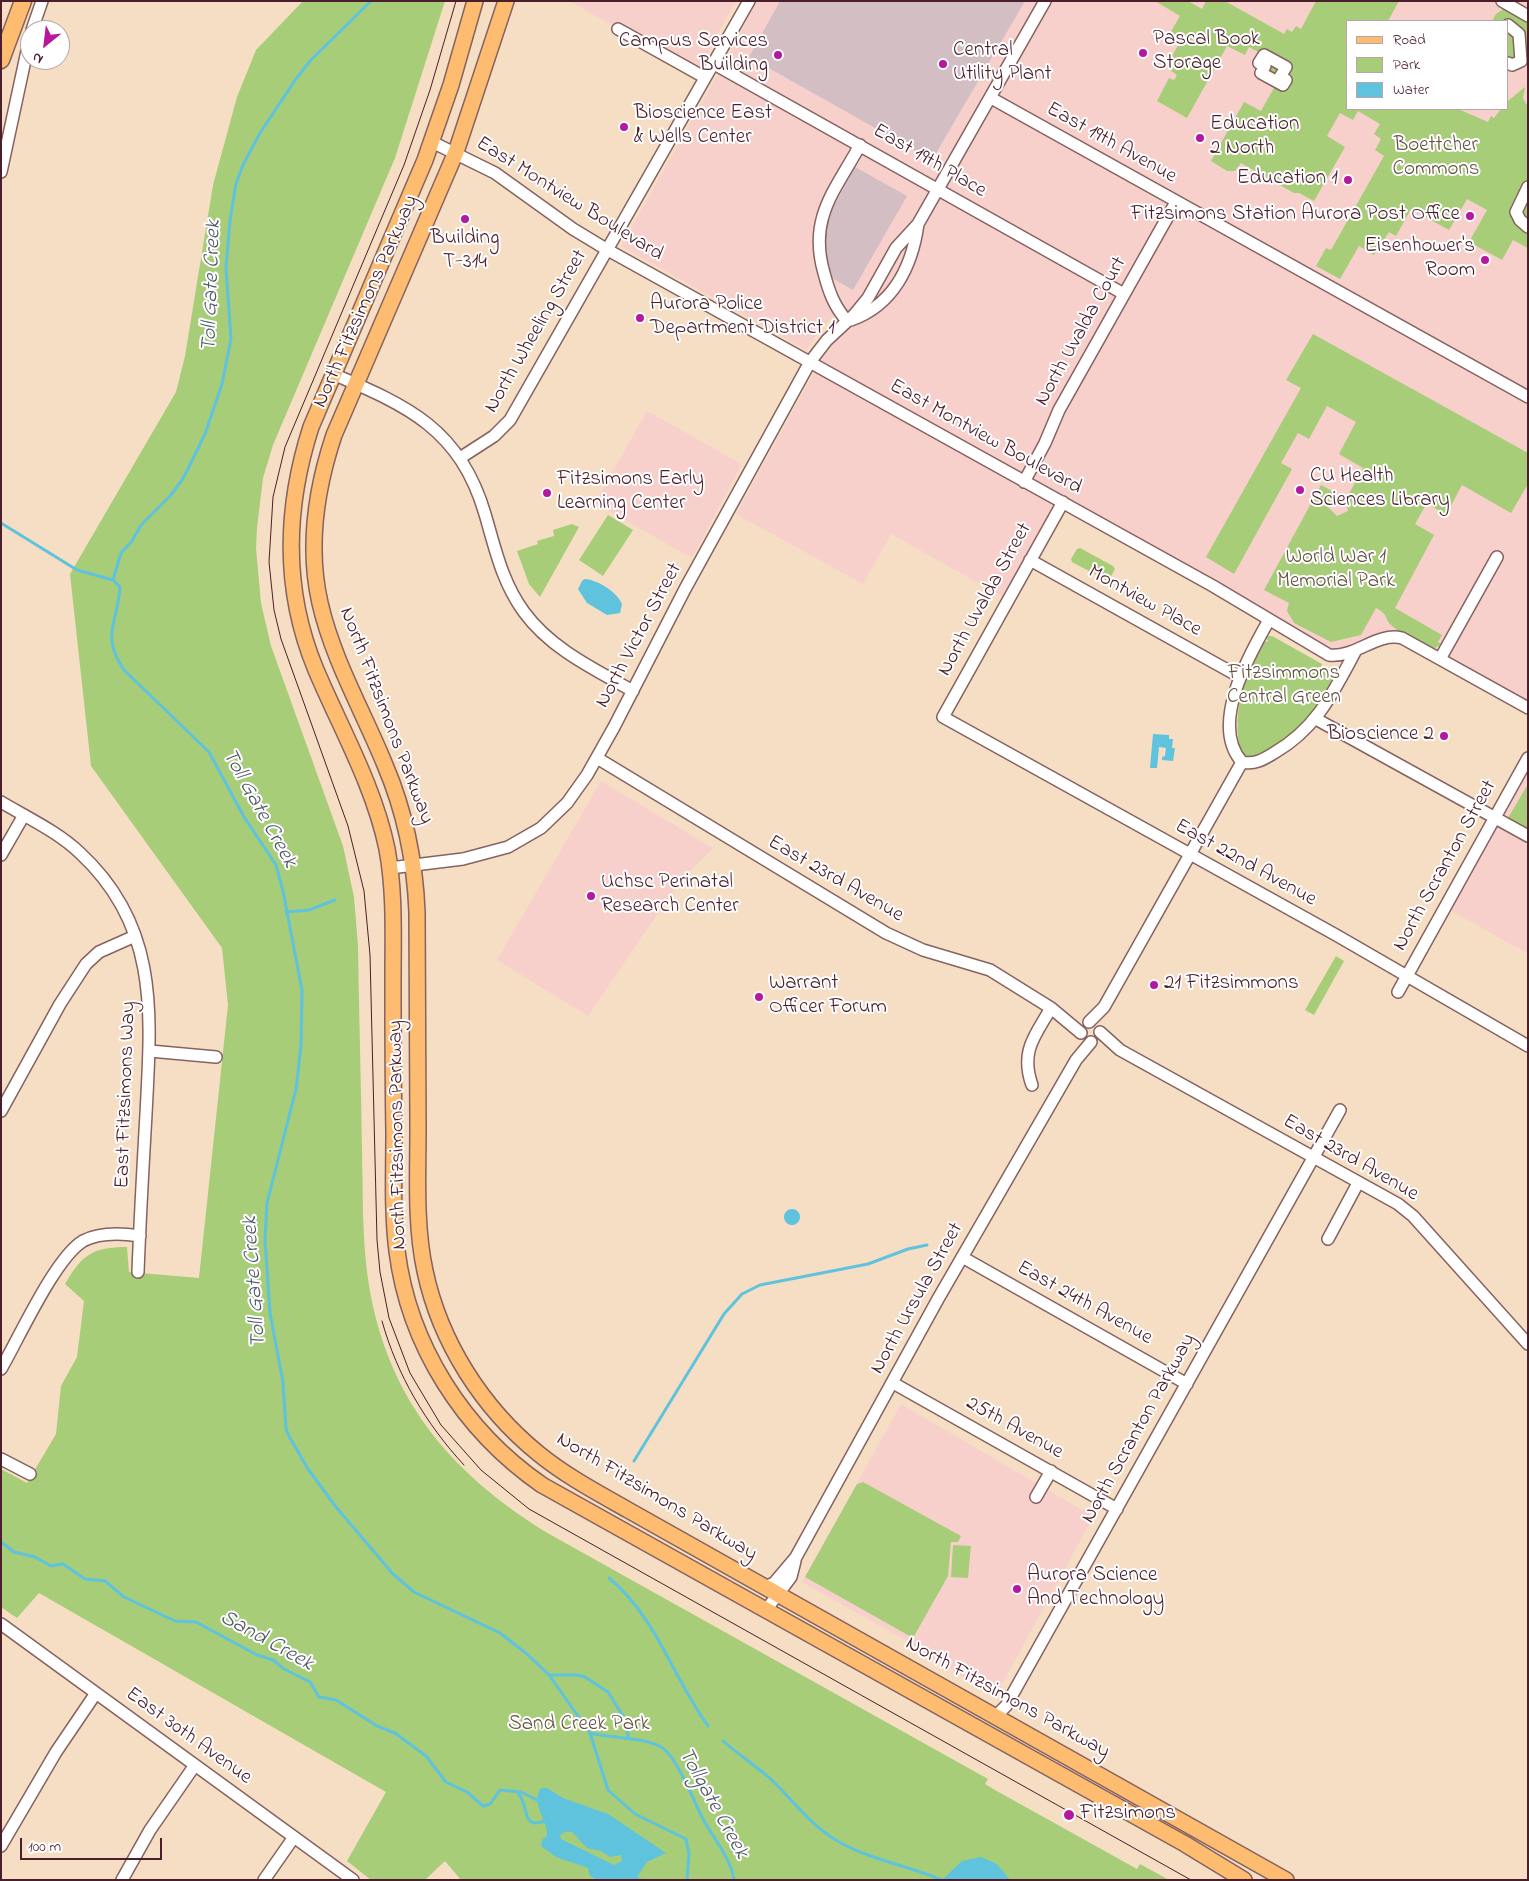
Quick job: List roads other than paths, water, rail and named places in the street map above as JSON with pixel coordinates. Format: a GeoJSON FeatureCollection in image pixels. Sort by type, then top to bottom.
{"type":"FeatureCollection","features":[{"type":"Feature","properties":{"kind":"highway"},"geometry":{"type":"LineString","coordinates":[[1,60],[23,1]]}},
{"type":"Feature","properties":{"kind":"main road","name":"North Fitzsimons Parkway"},"geometry":{"type":"LineString","coordinates":[[475,1],[432,142],[312,427],[299,466],[291,524],[291,567],[297,606],[305,638],[371,795],[382,831],[390,868],[393,913],[394,1224],[401,1276],[425,1349],[450,1391],[475,1426],[492,1445],[526,1474],[568,1501],[1185,1844],[1244,1880]]}},
{"type":"Feature","properties":{"kind":"main road"},"geometry":{"type":"LineString","coordinates":[[498,28],[501,1]]}},
{"type":"Feature","properties":{"kind":"main road","name":"North Fitzsimons Parkway"},"geometry":{"type":"LineString","coordinates":[[506,1],[456,152],[337,425],[323,470],[314,526],[314,565],[320,602],[330,636],[389,775],[403,815],[414,866],[417,912],[420,1238],[429,1286],[448,1338],[470,1378],[494,1410],[539,1454],[604,1496],[1286,1880]]}},
{"type":"Feature","properties":{"kind":"street"},"geometry":{"type":"LineString","coordinates":[[35,20],[42,1]]}},
{"type":"Feature","properties":{"kind":"street","name":"North Wheeling Street"},"geometry":{"type":"LineString","coordinates":[[460,458],[494,436],[510,420],[704,77],[714,64],[750,1]]}},
{"type":"Feature","properties":{"kind":"street","name":"North Victor Street"},"geometry":{"type":"LineString","coordinates":[[390,868],[475,857],[508,847],[524,840],[561,810],[577,790],[634,691],[685,589],[810,362],[826,340],[868,298],[896,248],[918,224],[1045,1]]}},
{"type":"Feature","properties":{"kind":"street"},"geometry":{"type":"LineString","coordinates":[[1502,1],[1528,16]]}},
{"type":"Feature","properties":{"kind":"street"},"geometry":{"type":"LineString","coordinates":[[1509,26],[1519,34],[1521,61],[1512,65],[1509,64]]}},
{"type":"Feature","properties":{"kind":"street"},"geometry":{"type":"LineString","coordinates":[[618,29],[704,77]]}},
{"type":"Feature","properties":{"kind":"street","name":"East 19th Place"},"geometry":{"type":"LineString","coordinates":[[714,64],[1124,294]]}},
{"type":"Feature","properties":{"kind":"street"},"geometry":{"type":"LineString","coordinates":[[1,172],[23,70]]}},
{"type":"Feature","properties":{"kind":"street","name":"East 19th Avenue"},"geometry":{"type":"LineString","coordinates":[[991,98],[1528,397]]}},
{"type":"Feature","properties":{"kind":"street","name":"East Montview Boulevard"},"geometry":{"type":"LineString","coordinates":[[432,142],[456,152],[499,176],[567,225],[606,250],[1213,586],[1329,655],[1340,656],[1355,652],[1383,638],[1395,637],[1410,642],[1528,708]]}},
{"type":"Feature","properties":{"kind":"street"},"geometry":{"type":"LineString","coordinates":[[847,321],[830,297],[820,256],[818,237],[824,212],[860,145]]}},
{"type":"Feature","properties":{"kind":"street"},"geometry":{"type":"LineString","coordinates":[[1528,187],[1516,212],[1520,220],[1528,226]]}},
{"type":"Feature","properties":{"kind":"street","name":"North Uvalda Court"},"geometry":{"type":"LineString","coordinates":[[1024,482],[1045,443],[1059,410],[1176,202]]}},
{"type":"Feature","properties":{"kind":"street","name":"North Victor Street"},"geometry":{"type":"LineString","coordinates":[[847,321],[875,310],[888,297],[910,256],[918,224]]}},
{"type":"Feature","properties":{"kind":"street"},"geometry":{"type":"LineString","coordinates":[[333,374],[399,405],[424,420],[441,435],[460,458],[474,484],[503,576],[524,613],[556,645],[634,691]]}},
{"type":"Feature","properties":{"kind":"street","name":"North Uvalda Street"},"geometry":{"type":"LineString","coordinates":[[943,717],[1062,502]]}},
{"type":"Feature","properties":{"kind":"street"},"geometry":{"type":"LineString","coordinates":[[1440,659],[1498,557]]}},
{"type":"Feature","properties":{"kind":"street","name":"Montview Place"},"geometry":{"type":"LineString","coordinates":[[1030,560],[1240,677]]}},
{"type":"Feature","properties":{"kind":"street"},"geometry":{"type":"LineString","coordinates":[[1269,620],[1240,677],[1236,689],[1230,724],[1236,753],[1242,762],[1253,763],[1267,758],[1287,746],[1316,719],[1355,652]]}},
{"type":"Feature","properties":{"kind":"street","name":"East 22nd Avenue"},"geometry":{"type":"LineString","coordinates":[[943,717],[1528,1046]]}},
{"type":"Feature","properties":{"kind":"street"},"geometry":{"type":"LineString","coordinates":[[1316,719],[1528,836]]}},
{"type":"Feature","properties":{"kind":"street","name":"East 23rd Avenue"},"geometry":{"type":"LineString","coordinates":[[597,758],[886,933],[923,950],[990,970],[1120,1050],[1398,1204],[1413,1216],[1523,1330],[1528,1344]]}},
{"type":"Feature","properties":{"kind":"street","name":"North Scranton Street"},"geometry":{"type":"LineString","coordinates":[[1398,992],[1528,758]]}},
{"type":"Feature","properties":{"kind":"street","name":"North Ursula Street"},"geometry":{"type":"LineString","coordinates":[[765,1587],[774,1583],[795,1558],[962,1257],[1076,1060],[1189,854],[1242,762]]}},
{"type":"Feature","properties":{"kind":"street","name":"East Fitzsimons Way"},"geometry":{"type":"LineString","coordinates":[[1,802],[60,837],[93,866],[117,898],[135,936],[148,983],[150,1051],[138,1272]]}},
{"type":"Feature","properties":{"kind":"street"},"geometry":{"type":"LineString","coordinates":[[1,855],[24,815]]}},
{"type":"Feature","properties":{"kind":"street"},"geometry":{"type":"LineString","coordinates":[[1,1111],[60,1004],[86,964],[99,952],[135,936]]}},
{"type":"Feature","properties":{"kind":"street"},"geometry":{"type":"LineString","coordinates":[[1032,1085],[1027,1065],[1028,1050],[1051,1008]]}},
{"type":"Feature","properties":{"kind":"street"},"geometry":{"type":"LineString","coordinates":[[150,1051],[216,1057]]}},
{"type":"Feature","properties":{"kind":"street","name":"North Scranton Parkway"},"geometry":{"type":"LineString","coordinates":[[996,1716],[1006,1706],[1340,1110]]}},
{"type":"Feature","properties":{"kind":"street"},"geometry":{"type":"LineString","coordinates":[[1328,1239],[1358,1183]]}},
{"type":"Feature","properties":{"kind":"street"},"geometry":{"type":"LineString","coordinates":[[1,1369],[58,1267],[70,1251],[83,1242],[97,1236],[124,1234],[140,1236]]}},
{"type":"Feature","properties":{"kind":"street","name":"East 24th Avenue"},"geometry":{"type":"LineString","coordinates":[[962,1257],[1187,1384]]}},
{"type":"Feature","properties":{"kind":"street","name":"25th Avenue"},"geometry":{"type":"LineString","coordinates":[[893,1383],[1117,1509]]}},
{"type":"Feature","properties":{"kind":"street"},"geometry":{"type":"LineString","coordinates":[[1,1458],[30,1474]]}},
{"type":"Feature","properties":{"kind":"street"},"geometry":{"type":"LineString","coordinates":[[1036,1497],[1051,1471]]}},
{"type":"Feature","properties":{"kind":"street","name":"North Ursula Street"},"geometry":{"type":"LineString","coordinates":[[766,1610],[791,1577],[795,1558]]}},
{"type":"Feature","properties":{"kind":"street","name":"East 30th Avenue"},"geometry":{"type":"LineString","coordinates":[[1,1624],[353,1880]]}},
{"type":"Feature","properties":{"kind":"street"},"geometry":{"type":"LineString","coordinates":[[1,1846],[56,1752],[96,1693]]}},
{"type":"Feature","properties":{"kind":"street"},"geometry":{"type":"LineString","coordinates":[[122,1880],[150,1830],[195,1765]]}},
{"type":"Feature","properties":{"kind":"street"},"geometry":{"type":"LineString","coordinates":[[264,1880],[294,1837]]}},
{"type":"Feature","properties":{"kind":"water"},"geometry":{"type":"Polygon","coordinates":[[[585,579],[601,584],[612,591],[622,604],[620,613],[607,615],[587,603],[578,589],[585,579]]]}},
{"type":"Feature","properties":{"kind":"water"},"geometry":{"type":"Polygon","coordinates":[[[1153,734],[1169,735],[1169,739],[1173,739],[1172,748],[1175,748],[1173,761],[1162,760],[1162,757],[1165,756],[1166,748],[1159,747],[1157,768],[1150,768],[1153,734]]]}},
{"type":"Feature","properties":{"kind":"water"},"geometry":{"type":"Polygon","coordinates":[[[789,1209],[795,1209],[800,1214],[798,1223],[789,1225],[784,1220],[784,1214],[789,1209]]]}},
{"type":"Feature","properties":{"kind":"water"},"geometry":{"type":"Polygon","coordinates":[[[541,1788],[547,1788],[563,1798],[608,1814],[666,1853],[647,1862],[637,1877],[645,1880],[597,1880],[590,1876],[588,1868],[556,1857],[541,1846],[542,1840],[547,1836],[547,1830],[538,1806],[538,1794],[541,1788]],[[565,1832],[560,1835],[561,1839],[614,1865],[622,1861],[621,1855],[610,1857],[601,1851],[587,1848],[572,1832],[565,1832]]]}},
{"type":"Feature","properties":{"kind":"water"},"geometry":{"type":"Polygon","coordinates":[[[981,1857],[997,1864],[1010,1880],[942,1880],[962,1861],[981,1857]]]}},
{"type":"Feature","properties":{"kind":"waterway","name":"Toll Gate Creek"},"geometry":{"type":"LineString","coordinates":[[371,1],[310,61],[260,133],[243,165],[236,184],[230,220],[226,268],[231,339],[222,384],[205,434],[184,477],[171,495],[141,525],[132,541],[121,553],[113,580],[120,587],[112,629],[113,647],[124,670],[209,752],[244,817],[276,865],[283,891],[302,990],[301,1046],[296,1089],[267,1203],[265,1240],[270,1313],[283,1382],[286,1429],[290,1438],[308,1469],[336,1507],[393,1574],[414,1592],[500,1633],[527,1654],[549,1675],[590,1733],[608,1790],[635,1814],[686,1839],[689,1854],[687,1880]]}},
{"type":"Feature","properties":{"kind":"waterway"},"geometry":{"type":"LineString","coordinates":[[1,523],[77,570],[113,580]]}},
{"type":"Feature","properties":{"kind":"waterway"},"geometry":{"type":"LineString","coordinates":[[286,912],[309,910],[335,900]]}},
{"type":"Feature","properties":{"kind":"waterway"},"geometry":{"type":"LineString","coordinates":[[634,1461],[724,1314],[742,1294],[760,1285],[868,1264],[908,1249],[927,1245]]}},
{"type":"Feature","properties":{"kind":"waterway","name":"Sand Creek"},"geometry":{"type":"LineString","coordinates":[[1,1542],[14,1552],[35,1557],[51,1566],[63,1564],[85,1579],[105,1581],[124,1597],[175,1621],[196,1622],[257,1655],[273,1660],[284,1669],[310,1682],[319,1697],[336,1700],[377,1726],[395,1733],[426,1756],[446,1782],[467,1792],[483,1806],[490,1804],[500,1790],[521,1792],[539,1801]]}},
{"type":"Feature","properties":{"kind":"waterway"},"geometry":{"type":"LineString","coordinates":[[609,1578],[640,1611],[663,1648],[695,1707],[708,1726]]}},
{"type":"Feature","properties":{"kind":"waterway","name":"Tollgate Creek"},"geometry":{"type":"LineString","coordinates":[[549,1675],[577,1675],[585,1677],[608,1692],[623,1716],[629,1739]]}},
{"type":"Feature","properties":{"kind":"waterway","name":"Tollgate Creek"},"geometry":{"type":"LineString","coordinates":[[590,1733],[645,1741],[661,1747],[667,1752],[679,1769],[703,1819],[729,1863],[734,1880]]}},
{"type":"Feature","properties":{"kind":"waterway"},"geometry":{"type":"LineString","coordinates":[[723,1741],[770,1778],[806,1816],[841,1843],[865,1854],[942,1880]]}},
{"type":"Feature","properties":{"kind":"waterway","name":"Sand Creek"},"geometry":{"type":"LineString","coordinates":[[517,1792],[531,1822],[547,1821]]}},
{"type":"Feature","properties":{"kind":"tram line"},"geometry":{"type":"LineString","coordinates":[[456,1],[430,90],[404,165],[285,447],[273,497],[269,562],[274,610],[281,639],[348,826],[364,891],[370,955],[377,1240],[380,1272],[389,1318],[410,1373],[441,1425],[481,1470],[529,1509],[1191,1880]]}},
{"type":"Feature","properties":{"kind":"tram line"},"geometry":{"type":"LineString","coordinates":[[382,1321],[396,1361],[414,1398],[437,1433],[464,1465]]}},
{"type":"Feature","properties":{"kind":"place","name":"Pascal Book Storage"},"geometry":{"type":"Point","coordinates":[1143,53]}},
{"type":"Feature","properties":{"kind":"place","name":"Campus Services Building"},"geometry":{"type":"Point","coordinates":[778,55]}},
{"type":"Feature","properties":{"kind":"place","name":"Central Utility Plant"},"geometry":{"type":"Point","coordinates":[943,64]}},
{"type":"Feature","properties":{"kind":"place","name":"Bioscience East & Wells Center"},"geometry":{"type":"Point","coordinates":[624,127]}},
{"type":"Feature","properties":{"kind":"place","name":"Education 2 North"},"geometry":{"type":"Point","coordinates":[1200,138]}},
{"type":"Feature","properties":{"kind":"place","name":"Education 1"},"geometry":{"type":"Point","coordinates":[1348,180]}},
{"type":"Feature","properties":{"kind":"place","name":"Fitzsimons Station Aurora Post Office"},"geometry":{"type":"Point","coordinates":[1470,216]}},
{"type":"Feature","properties":{"kind":"place","name":"Building T-314"},"geometry":{"type":"Point","coordinates":[465,219]}},
{"type":"Feature","properties":{"kind":"place","name":"Eisenhower's Room"},"geometry":{"type":"Point","coordinates":[1485,260]}},
{"type":"Feature","properties":{"kind":"place","name":"Aurora Police Department District 1"},"geometry":{"type":"Point","coordinates":[640,318]}},
{"type":"Feature","properties":{"kind":"place","name":"CU Health Sciences Library"},"geometry":{"type":"Point","coordinates":[1300,490]}},
{"type":"Feature","properties":{"kind":"place","name":"Fitzsimons Early Learning Center"},"geometry":{"type":"Point","coordinates":[547,493]}},
{"type":"Feature","properties":{"kind":"place","name":"Bioscience 2"},"geometry":{"type":"Point","coordinates":[1444,736]}},
{"type":"Feature","properties":{"kind":"place","name":"Uchsc Perinatal Research Center"},"geometry":{"type":"Point","coordinates":[591,896]}},
{"type":"Feature","properties":{"kind":"place","name":"21 Fitzsimmons"},"geometry":{"type":"Point","coordinates":[1154,985]}},
{"type":"Feature","properties":{"kind":"place","name":"Warrant Officer Forum"},"geometry":{"type":"Point","coordinates":[759,997]}},
{"type":"Feature","properties":{"kind":"place","name":"Aurora Science And Technology"},"geometry":{"type":"Point","coordinates":[1017,1589]}},
{"type":"Feature","properties":{"kind":"place","name":"Fitzsimons"},"geometry":{"type":"Point","coordinates":[1069,1815]}},
{"type":"Feature","properties":{"kind":"park label","name":"Boettcher Commons"},"geometry":{"type":"Point","coordinates":[1436,159]}},
{"type":"Feature","properties":{"kind":"park label","name":"World War 1 Memorial Park"},"geometry":{"type":"Point","coordinates":[1336,571]}},
{"type":"Feature","properties":{"kind":"park label","name":"Fitzsimmons Central Green"},"geometry":{"type":"Point","coordinates":[1284,687]}},
{"type":"Feature","properties":{"kind":"park label","name":"Sand Creek Park"},"geometry":{"type":"Point","coordinates":[579,1726]}}]}
